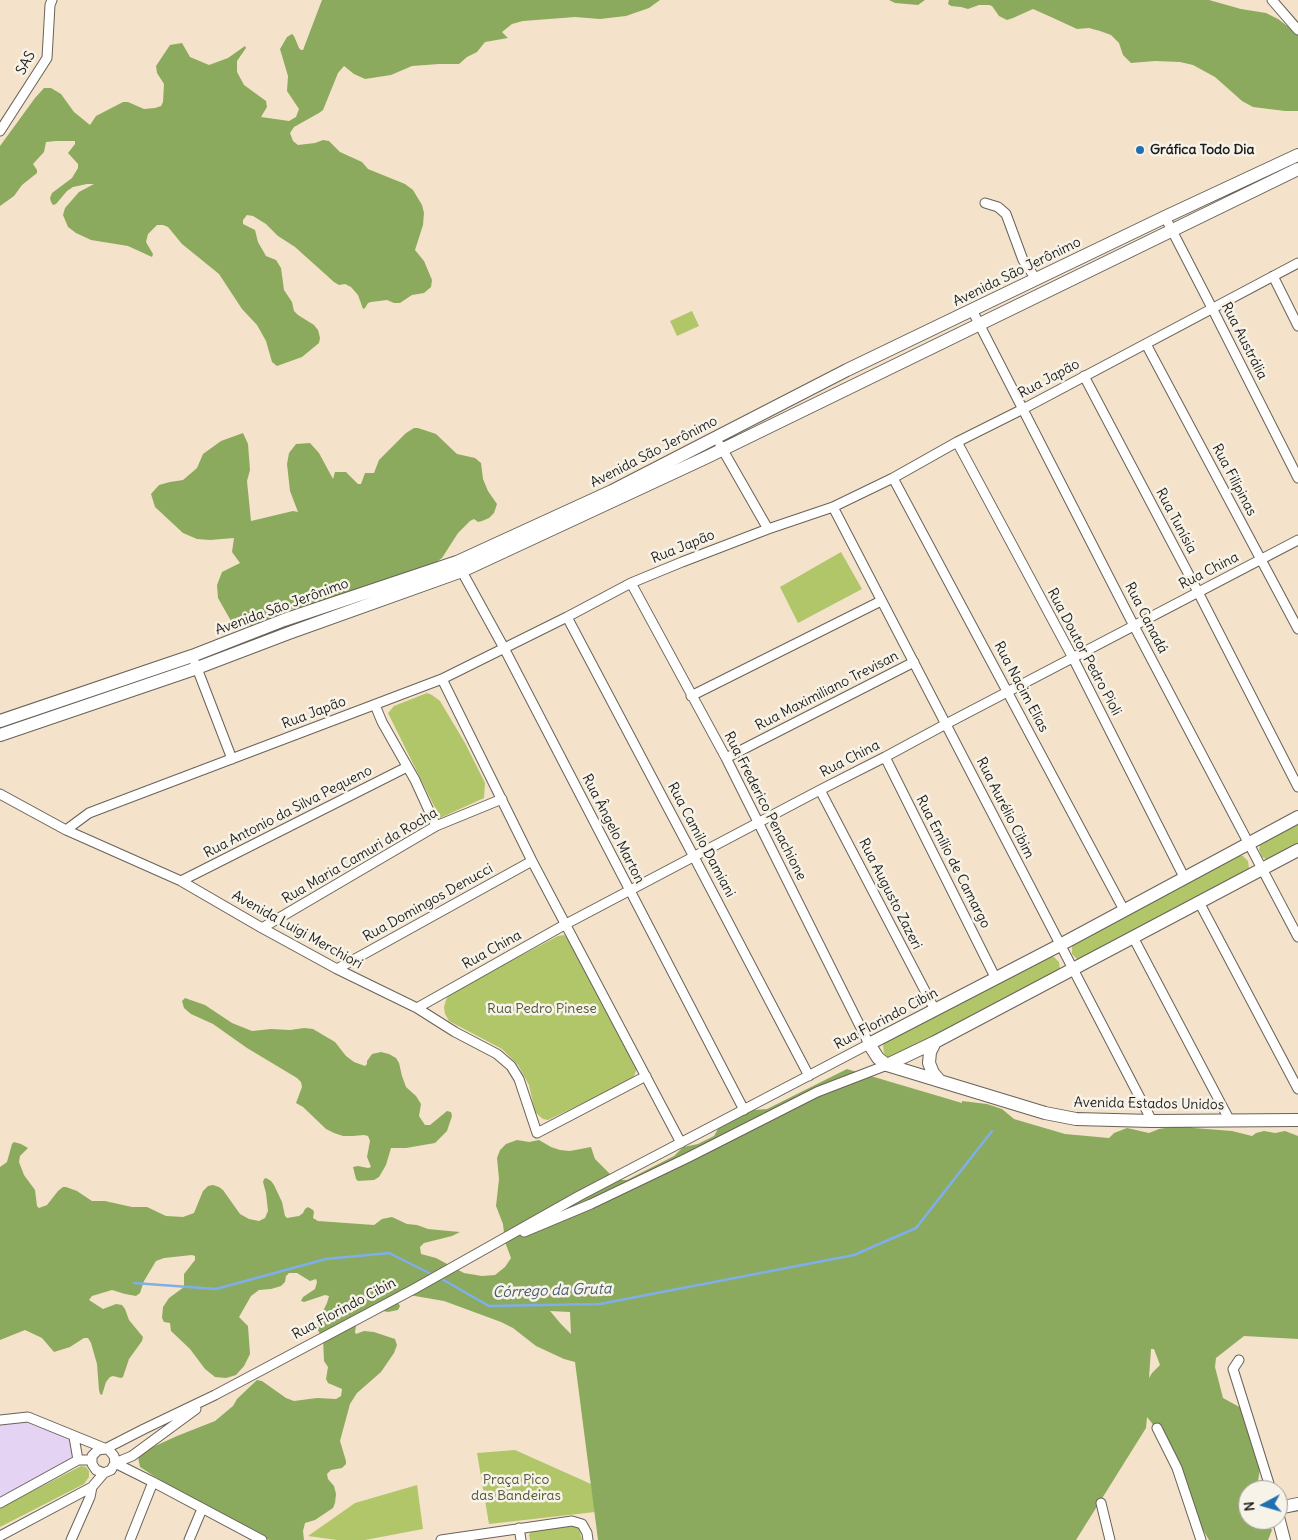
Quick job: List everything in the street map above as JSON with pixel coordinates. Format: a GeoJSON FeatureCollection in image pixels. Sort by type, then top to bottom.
{"type":"FeatureCollection","features":[{"type":"Feature","properties":{"kind":"street","name":"SAS"},"geometry":{"type":"LineString","coordinates":[[0,131],[47,58],[50,5],[52,0]]}},
{"type":"Feature","properties":{"kind":"street"},"geometry":{"type":"LineString","coordinates":[[1272,0],[1298,30]]}},
{"type":"Feature","properties":{"kind":"street","name":"Avenida São Jerônimo"},"geometry":{"type":"LineString","coordinates":[[0,721],[192,656],[301,615],[460,566],[612,491],[848,370],[1298,155]]}},
{"type":"Feature","properties":{"kind":"street","name":"Avenida São Jerônimo"},"geometry":{"type":"LineString","coordinates":[[0,735],[197,668],[460,566],[722,449],[1298,169]]}},
{"type":"Feature","properties":{"kind":"street"},"geometry":{"type":"LineString","coordinates":[[985,203],[998,207],[1006,214],[1023,260],[1036,280]]}},
{"type":"Feature","properties":{"kind":"street","name":"Rua Austrália"},"geometry":{"type":"LineString","coordinates":[[1165,217],[1298,478]]}},
{"type":"Feature","properties":{"kind":"street","name":"Rua Japão"},"geometry":{"type":"LineString","coordinates":[[66,830],[89,814],[442,679],[567,618],[631,583],[768,529],[833,507],[893,478],[957,442],[1298,263]]}},
{"type":"Feature","properties":{"kind":"street"},"geometry":{"type":"LineString","coordinates":[[1273,276],[1298,326]]}},
{"type":"Feature","properties":{"kind":"street","name":"Rua Canadá"},"geometry":{"type":"LineString","coordinates":[[972,310],[1134,626],[1298,937]]}},
{"type":"Feature","properties":{"kind":"street","name":"Rua Filipinas"},"geometry":{"type":"LineString","coordinates":[[1146,344],[1298,629]]}},
{"type":"Feature","properties":{"kind":"street","name":"Rua Tunísia"},"geometry":{"type":"LineString","coordinates":[[1084,376],[1298,787]]}},
{"type":"Feature","properties":{"kind":"street"},"geometry":{"type":"LineString","coordinates":[[717,437],[768,529]]}},
{"type":"Feature","properties":{"kind":"street","name":"Rua Doutor Pedro Pioli"},"geometry":{"type":"LineString","coordinates":[[957,442],[1073,658],[1184,877]]}},
{"type":"Feature","properties":{"kind":"street","name":"Rua Nacim Elias"},"geometry":{"type":"LineString","coordinates":[[893,478],[1124,910]]}},
{"type":"Feature","properties":{"kind":"street","name":"Rua Aurélio Cibim"},"geometry":{"type":"LineString","coordinates":[[833,507],[1152,1121]]}},
{"type":"Feature","properties":{"kind":"street","name":"Rua China"},"geometry":{"type":"LineString","coordinates":[[417,1008],[566,924],[694,856],[1298,540]]}},
{"type":"Feature","properties":{"kind":"street","name":"Rua Ângelo Marton"},"geometry":{"type":"LineString","coordinates":[[460,566],[744,1110]]}},
{"type":"Feature","properties":{"kind":"street","name":"Rua Frederico Penachione"},"geometry":{"type":"LineString","coordinates":[[631,583],[726,758],[869,1044]]}},
{"type":"Feature","properties":{"kind":"street"},"geometry":{"type":"LineString","coordinates":[[692,696],[881,601]]}},
{"type":"Feature","properties":{"kind":"street"},"geometry":{"type":"LineString","coordinates":[[301,615],[306,627]]}},
{"type":"Feature","properties":{"kind":"street","name":"Rua Camilo Damiani"},"geometry":{"type":"LineString","coordinates":[[567,618],[809,1076]]}},
{"type":"Feature","properties":{"kind":"street"},"geometry":{"type":"LineString","coordinates":[[192,656],[232,759]]}},
{"type":"Feature","properties":{"kind":"street","name":"Rua Maximiliano Trevisan"},"geometry":{"type":"LineString","coordinates":[[726,758],[914,662]]}},
{"type":"Feature","properties":{"kind":"street"},"geometry":{"type":"LineString","coordinates":[[442,679],[532,861],[681,1143]]}},
{"type":"Feature","properties":{"kind":"street"},"geometry":{"type":"LineString","coordinates":[[375,705],[436,826]]}},
{"type":"Feature","properties":{"kind":"street","name":"Rua Emílio de Camargo"},"geometry":{"type":"LineString","coordinates":[[885,757],[996,978]]}},
{"type":"Feature","properties":{"kind":"street","name":"Rua Antonio da Silva Pequeno"},"geometry":{"type":"LineString","coordinates":[[181,881],[407,767]]}},
{"type":"Feature","properties":{"kind":"street","name":"Rua Augusto Zazeri"},"geometry":{"type":"LineString","coordinates":[[820,790],[935,1010]]}},
{"type":"Feature","properties":{"kind":"street","name":"Avenida Luigi Merchiori"},"geometry":{"type":"LineString","coordinates":[[0,794],[66,830],[181,881],[262,928],[337,969],[417,1008],[455,1032],[497,1054],[511,1066],[519,1079],[537,1134],[646,1076]]}},
{"type":"Feature","properties":{"kind":"street","name":"Rua Maria Camuri da Rocha"},"geometry":{"type":"LineString","coordinates":[[262,928],[436,826],[502,799]]}},
{"type":"Feature","properties":{"kind":"street","name":"Rua Florindo Cibin"},"geometry":{"type":"LineString","coordinates":[[0,1503],[78,1460],[93,1456],[98,1450],[105,1449],[215,1395],[414,1289],[579,1196],[1060,945],[1298,817]]}},
{"type":"Feature","properties":{"kind":"street","name":"Rua Florindo Cibin"},"geometry":{"type":"LineString","coordinates":[[487,1247],[582,1208],[687,1158],[817,1092],[887,1065],[935,1042],[1298,850]]}},
{"type":"Feature","properties":{"kind":"street","name":"Rua Domingos Denucci"},"geometry":{"type":"LineString","coordinates":[[337,969],[532,861]]}},
{"type":"Feature","properties":{"kind":"street"},"geometry":{"type":"LineString","coordinates":[[1199,902],[1298,1089]]}},
{"type":"Feature","properties":{"kind":"street"},"geometry":{"type":"LineString","coordinates":[[1134,937],[1230,1121]]}},
{"type":"Feature","properties":{"kind":"street"},"geometry":{"type":"LineString","coordinates":[[935,1042],[930,1052],[929,1063],[933,1073],[940,1081]]}},
{"type":"Feature","properties":{"kind":"street"},"geometry":{"type":"LineString","coordinates":[[869,1044],[878,1058],[887,1065]]}},
{"type":"Feature","properties":{"kind":"street","name":"Avenida Estados Unidos"},"geometry":{"type":"LineString","coordinates":[[887,1065],[1045,1113],[1076,1119],[1152,1121],[1298,1120]]}},
{"type":"Feature","properties":{"kind":"street"},"geometry":{"type":"LineString","coordinates":[[1238,1360],[1234,1368],[1267,1480]]}},
{"type":"Feature","properties":{"kind":"street","name":"Rua Florindo Cibin"},"geometry":{"type":"LineString","coordinates":[[115,1463],[132,1456],[215,1395]]}},
{"type":"Feature","properties":{"kind":"street"},"geometry":{"type":"LineString","coordinates":[[0,1420],[28,1417],[112,1452],[115,1459],[111,1470],[104,1473],[92,1488],[0,1536]]}},
{"type":"Feature","properties":{"kind":"street"},"geometry":{"type":"LineString","coordinates":[[1156,1428],[1177,1468],[1201,1540]]}},
{"type":"Feature","properties":{"kind":"street"},"geometry":{"type":"LineString","coordinates":[[74,1437],[93,1456],[92,1464],[96,1470],[104,1473]]}},
{"type":"Feature","properties":{"kind":"street"},"geometry":{"type":"LineString","coordinates":[[74,1437],[78,1460]]}},
{"type":"Feature","properties":{"kind":"street"},"geometry":{"type":"LineString","coordinates":[[132,1456],[135,1473]]}},
{"type":"Feature","properties":{"kind":"street"},"geometry":{"type":"LineString","coordinates":[[115,1463],[153,1482],[250,1537],[262,1540]]}},
{"type":"Feature","properties":{"kind":"street"},"geometry":{"type":"LineString","coordinates":[[130,1540],[153,1482]]}},
{"type":"Feature","properties":{"kind":"street"},"geometry":{"type":"LineString","coordinates":[[72,1540],[92,1488]]}},
{"type":"Feature","properties":{"kind":"street"},"geometry":{"type":"LineString","coordinates":[[78,1495],[84,1508]]}},
{"type":"Feature","properties":{"kind":"street"},"geometry":{"type":"LineString","coordinates":[[1101,1503],[1110,1540]]}},
{"type":"Feature","properties":{"kind":"street"},"geometry":{"type":"LineString","coordinates":[[189,1540],[202,1509]]}},
{"type":"Feature","properties":{"kind":"street"},"geometry":{"type":"LineString","coordinates":[[441,1540],[572,1521],[582,1524],[587,1533],[588,1540]]}},
{"type":"Feature","properties":{"kind":"street"},"geometry":{"type":"LineString","coordinates":[[12,1540],[18,1528]]}},
{"type":"Feature","properties":{"kind":"street"},"geometry":{"type":"LineString","coordinates":[[519,1528],[521,1540]]}},
{"type":"Feature","properties":{"kind":"street"},"geometry":{"type":"LineString","coordinates":[[0,1536],[8,1540]]}},
{"type":"Feature","properties":{"kind":"shaded area"},"geometry":{"type":"Polygon","coordinates":[[[28,1422],[67,1437],[72,1444],[72,1459],[0,1499],[0,1424],[28,1422]]]}},
{"type":"Feature","properties":{"kind":"green space"},"geometry":{"type":"Polygon","coordinates":[[[322,0],[660,0],[649,8],[626,16],[600,19],[575,17],[523,21],[512,24],[502,32],[508,38],[485,42],[477,52],[459,64],[412,66],[391,75],[365,79],[354,74],[344,66],[338,73],[323,110],[294,127],[290,133],[293,141],[298,145],[323,140],[329,141],[340,152],[362,162],[368,169],[405,184],[413,190],[422,205],[424,213],[423,225],[415,250],[424,261],[432,280],[431,287],[424,293],[412,295],[400,303],[387,300],[371,302],[363,309],[358,295],[351,287],[334,282],[266,224],[253,216],[247,215],[243,220],[243,224],[255,230],[258,242],[266,256],[276,260],[281,268],[284,290],[292,302],[294,311],[314,325],[318,330],[320,338],[319,343],[302,357],[277,366],[272,362],[266,341],[257,325],[242,309],[219,274],[182,244],[168,227],[157,225],[148,234],[146,242],[153,254],[152,257],[128,246],[91,240],[68,227],[63,215],[65,208],[79,192],[94,184],[73,187],[56,204],[53,205],[51,202],[52,193],[72,178],[78,168],[78,164],[68,153],[75,144],[75,141],[46,142],[44,152],[33,164],[37,173],[22,185],[14,196],[0,206],[0,146],[44,88],[51,88],[61,94],[74,112],[90,125],[96,116],[123,102],[128,102],[144,109],[161,106],[164,84],[157,73],[156,66],[170,45],[182,43],[190,57],[209,65],[228,58],[245,46],[246,48],[237,61],[237,72],[244,85],[266,101],[267,107],[261,117],[289,121],[296,117],[299,109],[287,91],[288,76],[280,49],[287,37],[292,34],[299,48],[303,50],[322,0]]]}},
{"type":"Feature","properties":{"kind":"green space"},"geometry":{"type":"Polygon","coordinates":[[[889,0],[925,0],[918,5],[895,3],[889,0]]]}},
{"type":"Feature","properties":{"kind":"green space"},"geometry":{"type":"Polygon","coordinates":[[[949,0],[1209,0],[1241,9],[1266,13],[1278,19],[1298,34],[1298,111],[1253,107],[1242,101],[1215,77],[1193,65],[1180,62],[1155,61],[1131,63],[1123,55],[1119,43],[1111,35],[1089,28],[1077,29],[1033,9],[1007,20],[999,16],[992,6],[979,5],[968,9],[951,6],[948,4],[949,0]]]}},
{"type":"Feature","properties":{"kind":"green space"},"geometry":{"type":"Polygon","coordinates":[[[692,311],[699,326],[677,336],[670,321],[692,311]]]}},
{"type":"Feature","properties":{"kind":"green space"},"geometry":{"type":"Polygon","coordinates":[[[414,428],[436,434],[457,454],[475,458],[481,463],[483,479],[488,491],[497,504],[494,513],[482,521],[478,522],[474,519],[470,521],[458,533],[442,558],[424,571],[301,610],[287,608],[256,626],[242,627],[231,621],[218,598],[217,585],[222,572],[240,563],[232,552],[234,538],[197,539],[183,533],[155,507],[151,494],[159,485],[183,480],[197,468],[203,454],[221,441],[243,433],[248,444],[250,470],[247,481],[251,521],[293,511],[298,512],[290,491],[287,464],[289,453],[296,444],[310,443],[319,453],[333,479],[335,472],[346,472],[358,484],[361,484],[365,473],[374,473],[379,460],[406,433],[414,428]]]}},
{"type":"Feature","properties":{"kind":"green space"},"geometry":{"type":"Polygon","coordinates":[[[841,552],[862,589],[798,623],[780,587],[841,552]]]}},
{"type":"Feature","properties":{"kind":"green space"},"geometry":{"type":"Polygon","coordinates":[[[427,693],[440,701],[465,743],[485,783],[484,798],[440,818],[388,713],[394,706],[427,693]]]}},
{"type":"Feature","properties":{"kind":"green space"},"geometry":{"type":"Polygon","coordinates":[[[1298,823],[1298,846],[1268,860],[1262,857],[1259,850],[1260,844],[1298,823]]]}},
{"type":"Feature","properties":{"kind":"green space"},"geometry":{"type":"Polygon","coordinates":[[[1239,855],[1248,861],[1248,871],[1079,961],[1072,954],[1072,945],[1239,855]]]}},
{"type":"Feature","properties":{"kind":"green space","name":"Rua Pedro Pinese"},"geometry":{"type":"Polygon","coordinates":[[[564,935],[569,939],[636,1066],[636,1071],[634,1076],[627,1082],[548,1120],[543,1119],[535,1112],[529,1085],[518,1065],[502,1049],[449,1021],[444,1007],[449,994],[558,936],[564,935]]]}},
{"type":"Feature","properties":{"kind":"green space"},"geometry":{"type":"Polygon","coordinates":[[[1051,956],[1059,962],[1060,969],[1058,972],[896,1059],[889,1058],[884,1053],[884,1043],[1051,956]]]}},
{"type":"Feature","properties":{"kind":"green space"},"geometry":{"type":"Polygon","coordinates":[[[185,998],[205,1005],[232,1023],[252,1031],[313,1029],[335,1042],[346,1056],[354,1062],[365,1066],[372,1054],[381,1052],[389,1054],[396,1058],[406,1087],[416,1096],[421,1104],[419,1116],[425,1125],[430,1125],[447,1111],[451,1112],[452,1116],[447,1131],[435,1143],[406,1148],[391,1148],[386,1165],[379,1177],[374,1180],[358,1181],[353,1167],[371,1167],[367,1157],[370,1141],[368,1136],[343,1136],[326,1129],[303,1107],[296,1103],[302,1087],[301,1082],[297,1078],[247,1048],[213,1024],[191,1014],[184,1008],[182,1001],[185,998]]]}},
{"type":"Feature","properties":{"kind":"green space"},"geometry":{"type":"Polygon","coordinates":[[[847,1069],[962,1103],[962,1101],[987,1104],[1002,1109],[1014,1119],[1065,1134],[1109,1138],[1114,1133],[1127,1128],[1149,1133],[1159,1129],[1183,1125],[1194,1128],[1232,1131],[1252,1136],[1264,1131],[1275,1133],[1285,1131],[1298,1136],[1298,1339],[1244,1336],[1216,1358],[1215,1367],[1223,1398],[1243,1409],[1261,1462],[1258,1480],[1238,1480],[1238,1530],[1272,1530],[1268,1540],[1209,1540],[1200,1525],[1159,1432],[1147,1417],[1146,1428],[1076,1540],[598,1540],[575,1362],[536,1346],[513,1328],[501,1322],[444,1301],[409,1295],[396,1299],[400,1306],[398,1310],[388,1312],[378,1310],[364,1316],[356,1326],[356,1334],[364,1331],[374,1332],[395,1339],[397,1345],[381,1372],[357,1393],[350,1404],[340,1441],[346,1464],[342,1468],[331,1470],[327,1474],[336,1494],[333,1508],[315,1520],[305,1523],[303,1531],[304,1540],[269,1540],[185,1496],[140,1467],[138,1457],[142,1452],[215,1421],[233,1406],[237,1399],[257,1380],[262,1381],[286,1398],[294,1401],[317,1398],[336,1399],[341,1396],[342,1389],[328,1383],[326,1379],[328,1367],[324,1361],[323,1338],[317,1329],[318,1321],[329,1296],[325,1295],[304,1302],[301,1301],[303,1297],[315,1289],[316,1279],[310,1281],[297,1273],[289,1273],[281,1286],[259,1290],[251,1296],[239,1317],[248,1326],[250,1354],[244,1366],[236,1375],[226,1378],[215,1377],[205,1369],[190,1349],[171,1331],[170,1323],[164,1322],[162,1318],[163,1307],[169,1298],[184,1287],[184,1274],[195,1260],[195,1256],[192,1255],[164,1258],[156,1261],[144,1281],[140,1293],[136,1296],[112,1290],[92,1296],[89,1300],[103,1309],[116,1304],[122,1305],[129,1320],[143,1337],[129,1359],[123,1377],[110,1377],[106,1382],[102,1395],[99,1390],[97,1364],[88,1338],[84,1338],[70,1347],[54,1352],[42,1338],[25,1330],[0,1340],[0,1167],[7,1162],[14,1142],[28,1148],[20,1156],[19,1162],[24,1175],[35,1190],[37,1206],[39,1208],[47,1205],[58,1191],[66,1187],[77,1191],[92,1201],[105,1201],[132,1207],[147,1207],[166,1216],[183,1217],[194,1213],[203,1191],[208,1186],[213,1185],[223,1190],[240,1214],[249,1219],[259,1221],[265,1218],[268,1211],[263,1182],[266,1178],[274,1185],[287,1218],[299,1216],[308,1207],[314,1212],[313,1218],[318,1221],[374,1225],[382,1219],[392,1217],[407,1224],[428,1229],[460,1232],[424,1243],[420,1247],[421,1254],[436,1258],[464,1273],[482,1276],[495,1275],[505,1267],[511,1258],[505,1242],[503,1224],[496,1206],[499,1179],[497,1158],[500,1150],[506,1144],[517,1140],[529,1142],[539,1140],[560,1150],[570,1151],[591,1147],[595,1159],[613,1177],[627,1180],[674,1156],[683,1147],[698,1144],[714,1136],[719,1127],[738,1116],[754,1110],[767,1109],[847,1069]],[[550,1311],[571,1334],[570,1312],[550,1311]],[[1151,1349],[1149,1378],[1160,1365],[1154,1349],[1151,1349]]]}},
{"type":"Feature","properties":{"kind":"green space","name":"Praça Pico das Bandeiras"},"geometry":{"type":"Polygon","coordinates":[[[515,1450],[591,1484],[595,1512],[489,1524],[477,1453],[515,1450]]]}},
{"type":"Feature","properties":{"kind":"green space"},"geometry":{"type":"Polygon","coordinates":[[[81,1466],[86,1467],[89,1471],[89,1477],[84,1484],[0,1527],[0,1508],[81,1466]]]}},
{"type":"Feature","properties":{"kind":"green space"},"geometry":{"type":"Polygon","coordinates":[[[417,1485],[423,1529],[365,1540],[337,1540],[308,1536],[355,1503],[417,1485]]]}},
{"type":"Feature","properties":{"kind":"green space"},"geometry":{"type":"Polygon","coordinates":[[[570,1525],[578,1528],[582,1540],[530,1540],[529,1535],[532,1530],[570,1525]]]}},
{"type":"Feature","properties":{"kind":"waterway","name":"Córrego da Gruta"},"geometry":{"type":"LineString","coordinates":[[440,1278],[489,1306],[600,1304],[854,1255],[916,1228],[992,1131]]}},
{"type":"Feature","properties":{"kind":"waterway","name":"Córrego da Gruta"},"geometry":{"type":"LineString","coordinates":[[134,1283],[216,1289],[326,1259],[389,1253],[433,1275]]}},
{"type":"Feature","properties":{"kind":"place","name":"Gráfica Todo Dia"},"geometry":{"type":"Point","coordinates":[1140,150]}}]}
